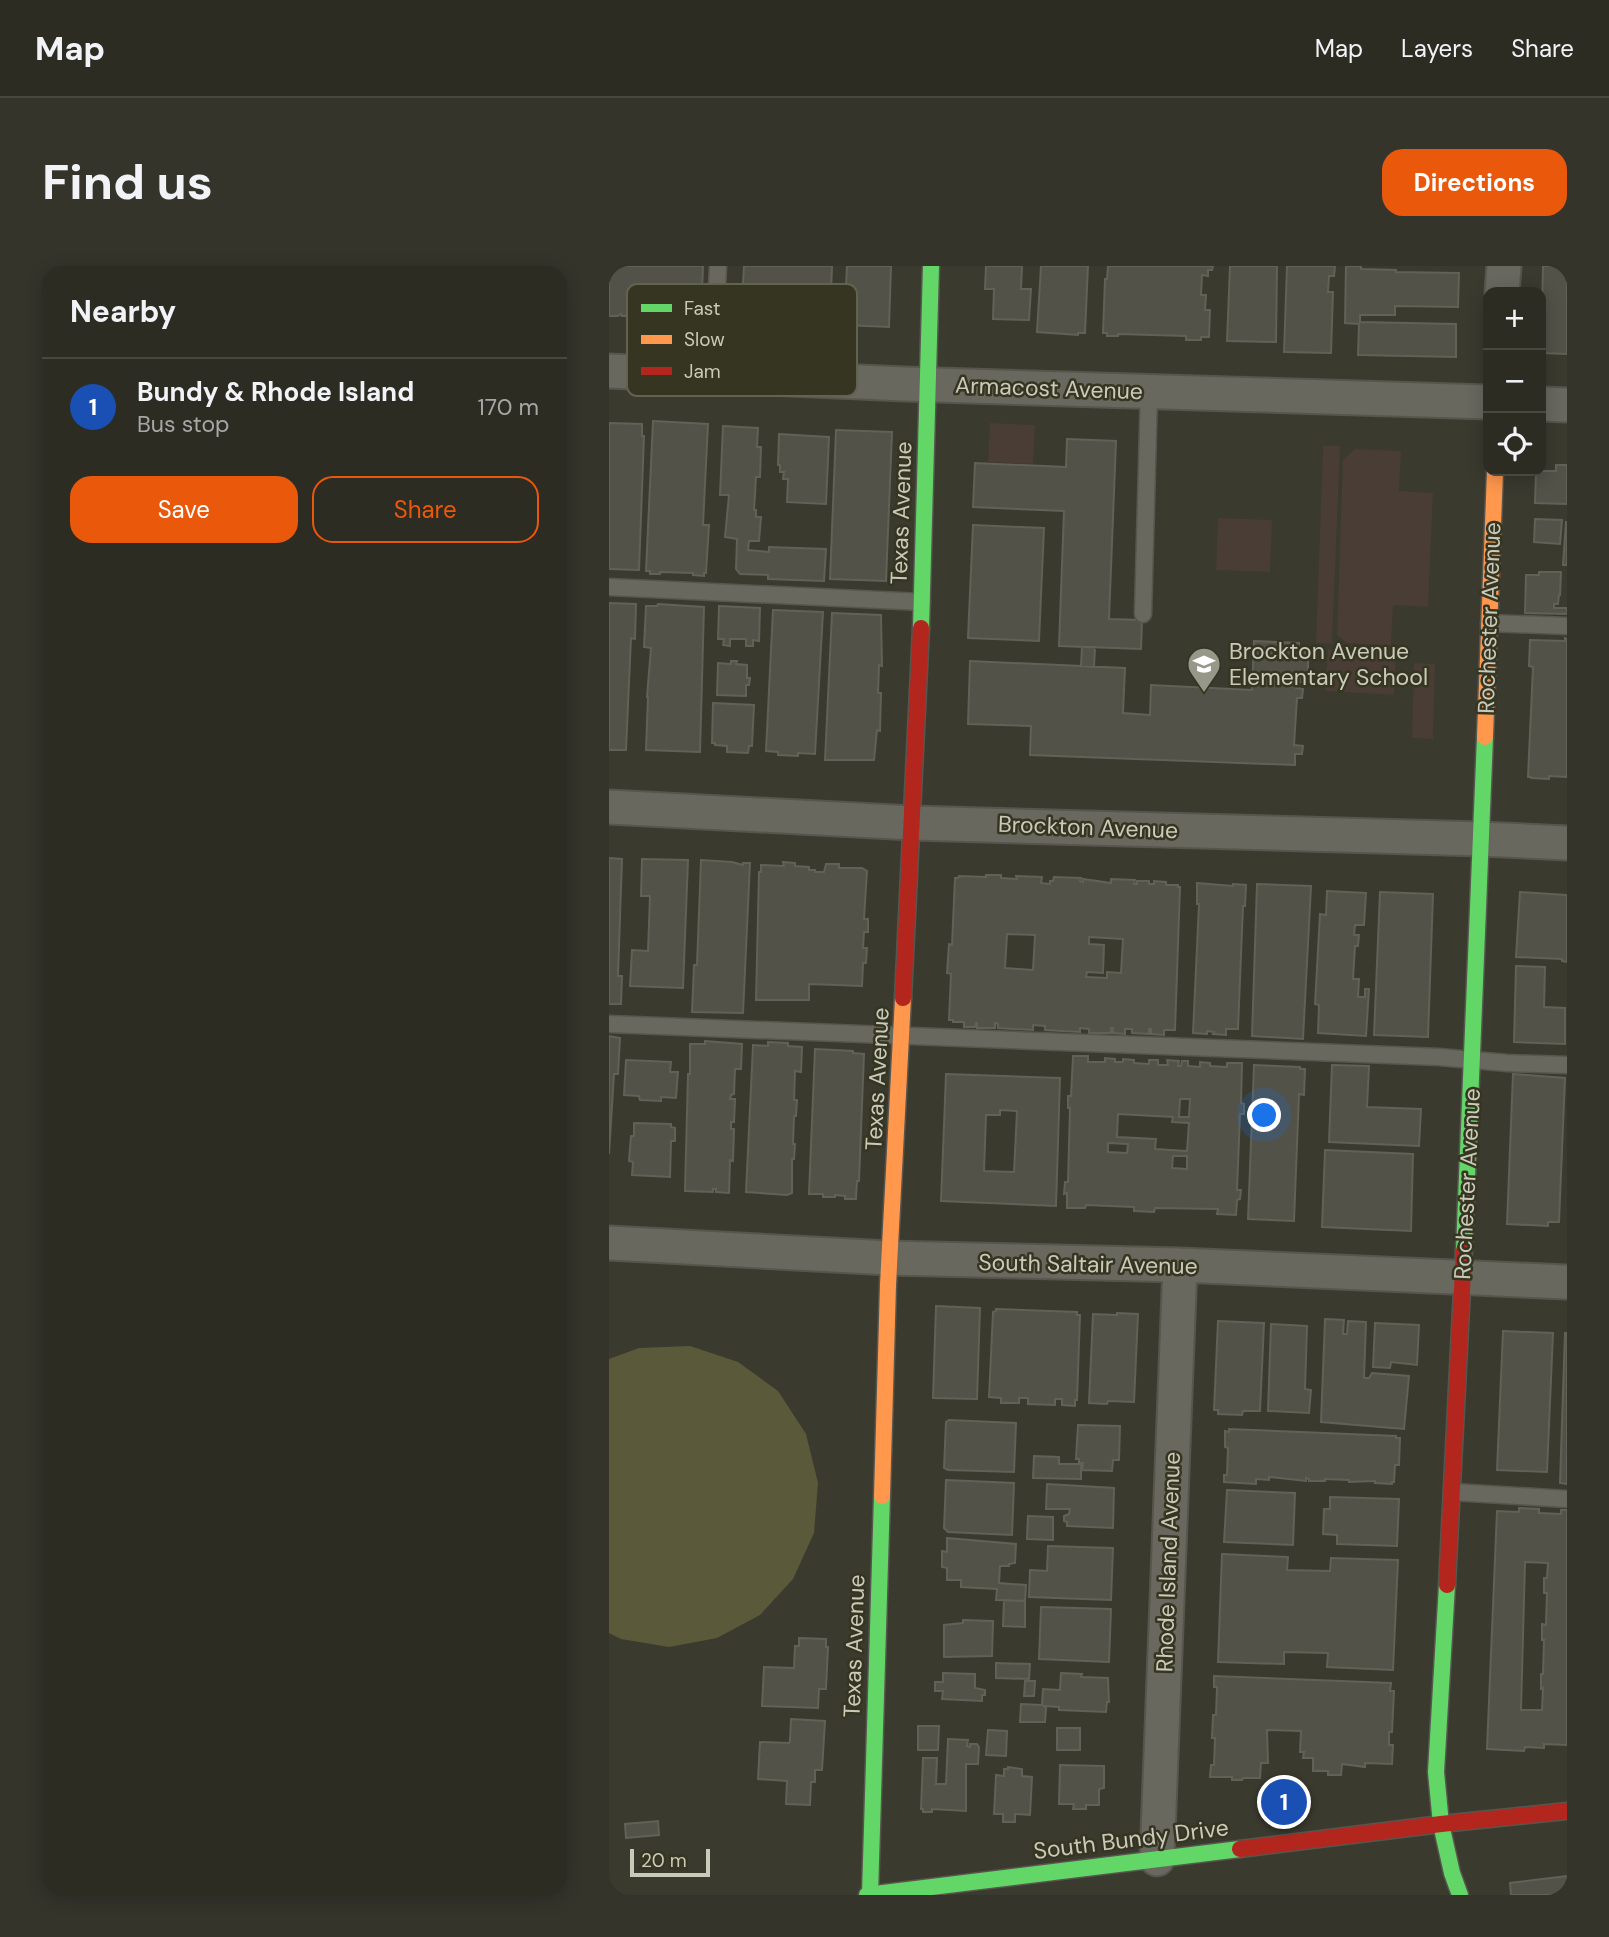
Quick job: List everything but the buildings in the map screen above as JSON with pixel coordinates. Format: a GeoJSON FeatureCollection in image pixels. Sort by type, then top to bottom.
{"type":"FeatureCollection","features":[{"type":"Feature","properties":{"kind":"street","name":"Texas Avenue"},"geometry":{"type":"LineString","coordinates":[[869,1895],[889,1258],[913,822],[931,266]]}},
{"type":"Feature","properties":{"kind":"street"},"geometry":{"type":"LineString","coordinates":[[1502,287],[1504,266]]}},
{"type":"Feature","properties":{"kind":"street","name":"Armacost Avenue"},"geometry":{"type":"LineString","coordinates":[[609,371],[627,372]]}},
{"type":"Feature","properties":{"kind":"street","name":"Armacost Avenue"},"geometry":{"type":"LineString","coordinates":[[857,381],[1483,402]]}},
{"type":"Feature","properties":{"kind":"street"},"geometry":{"type":"LineString","coordinates":[[1546,404],[1567,405]]}},
{"type":"Feature","properties":{"kind":"street","name":"Rochester Avenue"},"geometry":{"type":"LineString","coordinates":[[1460,1895],[1441,1824],[1436,1772],[1453,1492],[1473,1059],[1495,476]]}},
{"type":"Feature","properties":{"kind":"street","name":"Brockton Avenue"},"geometry":{"type":"LineString","coordinates":[[609,807],[913,822],[1567,843]]}},
{"type":"Feature","properties":{"kind":"street","name":"South Saltair Avenue"},"geometry":{"type":"LineString","coordinates":[[609,1243],[889,1258],[1180,1265],[1567,1282]]}},
{"type":"Feature","properties":{"kind":"street","name":"Rhode Island Avenue"},"geometry":{"type":"LineString","coordinates":[[1157,1859],[1180,1265]]}},
{"type":"Feature","properties":{"kind":"street","name":"South Bundy Drive"},"geometry":{"type":"LineString","coordinates":[[869,1895],[1441,1824],[1567,1811]]}},
{"type":"Feature","properties":{"kind":"lane"},"geometry":{"type":"LineString","coordinates":[[717,284],[718,266]]}},
{"type":"Feature","properties":{"kind":"lane"},"geometry":{"type":"LineString","coordinates":[[1143,614],[1149,391]]}},
{"type":"Feature","properties":{"kind":"lane"},"geometry":{"type":"LineString","coordinates":[[609,587],[922,602]]}},
{"type":"Feature","properties":{"kind":"lane"},"geometry":{"type":"LineString","coordinates":[[1489,623],[1567,626]]}},
{"type":"Feature","properties":{"kind":"lane"},"geometry":{"type":"LineString","coordinates":[[609,1024],[1567,1065]]}},
{"type":"Feature","properties":{"kind":"lane"},"geometry":{"type":"LineString","coordinates":[[1453,1492],[1567,1499]]}},
{"type":"Feature","properties":{"kind":"shaded area"},"geometry":{"type":"Polygon","coordinates":[[[990,423],[1035,425],[1033,464],[988,462],[990,423]]]}},
{"type":"Feature","properties":{"kind":"shaded area"},"geometry":{"type":"Polygon","coordinates":[[[1323,446],[1340,446],[1332,644],[1316,643],[1323,446]]]}},
{"type":"Feature","properties":{"kind":"shaded area"},"geometry":{"type":"Polygon","coordinates":[[[1355,449],[1401,451],[1399,491],[1433,493],[1428,607],[1393,605],[1391,646],[1347,643],[1337,635],[1343,460],[1355,449]]]}},
{"type":"Feature","properties":{"kind":"shaded area"},"geometry":{"type":"Polygon","coordinates":[[[1218,518],[1272,520],[1270,572],[1216,570],[1218,518]]]}},
{"type":"Feature","properties":{"kind":"shaded area"},"geometry":{"type":"Polygon","coordinates":[[[1328,649],[1396,652],[1394,695],[1325,691],[1328,649]]]}},
{"type":"Feature","properties":{"kind":"shaded area"},"geometry":{"type":"Polygon","coordinates":[[[1414,663],[1435,664],[1433,739],[1412,738],[1414,663]]]}},
{"type":"Feature","properties":{"kind":"shaded area"},"geometry":{"type":"Polygon","coordinates":[[[690,1346],[738,1362],[778,1391],[806,1434],[818,1483],[814,1533],[793,1579],[760,1615],[717,1638],[669,1647],[621,1639],[609,1633],[609,1359],[639,1348],[690,1346]]]}},
{"type":"Feature","properties":{"kind":"traffic: fast"},"geometry":{"type":"LineString","coordinates":[[921,628],[931,266]]}},
{"type":"Feature","properties":{"kind":"traffic: fast"},"geometry":{"type":"LineString","coordinates":[[1464,1250],[1485,737]]}},
{"type":"Feature","properties":{"kind":"traffic: fast"},"geometry":{"type":"LineString","coordinates":[[870,1895],[882,1496]]}},
{"type":"Feature","properties":{"kind":"traffic: fast"},"geometry":{"type":"LineString","coordinates":[[1447,1585],[1436,1772],[1441,1824],[1460,1895]]}},
{"type":"Feature","properties":{"kind":"traffic: fast"},"geometry":{"type":"LineString","coordinates":[[867,1895],[1240,1849]]}},
{"type":"Feature","properties":{"kind":"traffic: slow"},"geometry":{"type":"LineString","coordinates":[[1485,737],[1495,476]]}},
{"type":"Feature","properties":{"kind":"traffic: slow"},"geometry":{"type":"LineString","coordinates":[[882,1496],[888,1285],[903,998]]}},
{"type":"Feature","properties":{"kind":"traffic: jam"},"geometry":{"type":"LineString","coordinates":[[903,998],[921,628]]}},
{"type":"Feature","properties":{"kind":"traffic: jam"},"geometry":{"type":"LineString","coordinates":[[1447,1585],[1464,1250]]}},
{"type":"Feature","properties":{"kind":"traffic: jam"},"geometry":{"type":"LineString","coordinates":[[1240,1849],[1567,1811]]}},
{"type":"Feature","properties":{"kind":"place","name":"Brockton Avenue Elementary School"},"geometry":{"type":"Point","coordinates":[1204,694]}},
{"type":"Feature","properties":{"kind":"place","name":"Bundy & Rhode Island"},"geometry":{"type":"Point","coordinates":[1284,1802]}}]}
